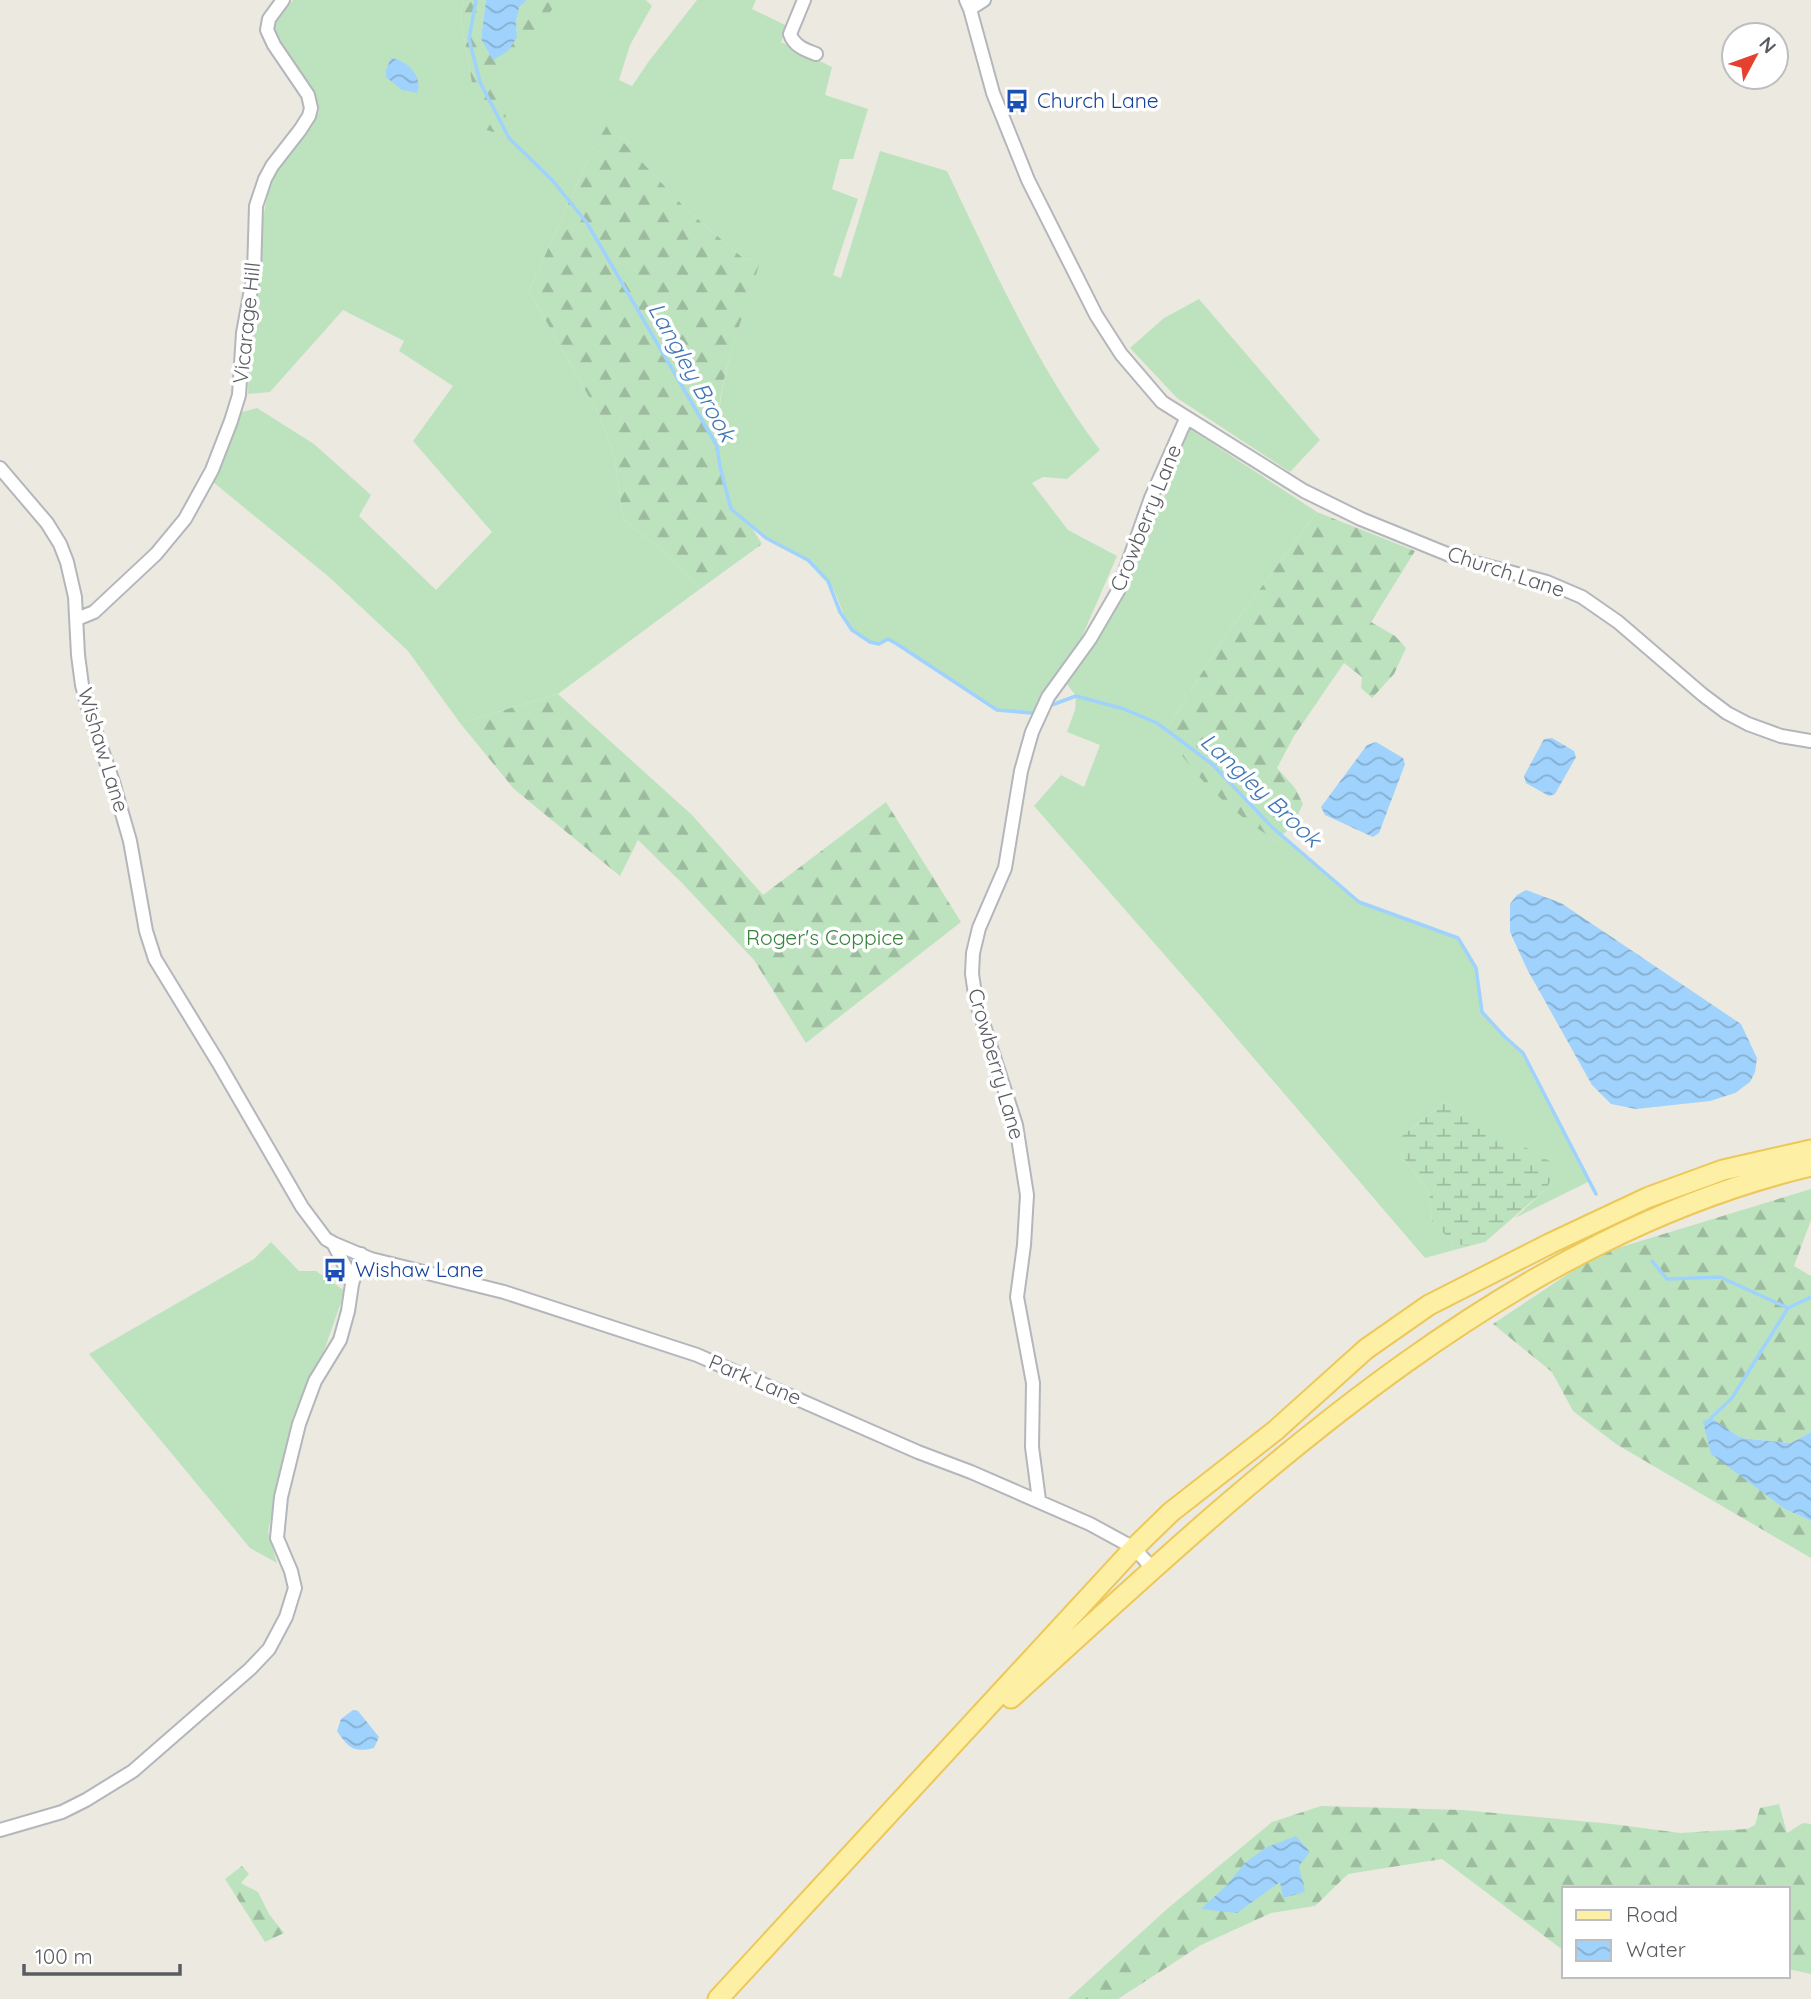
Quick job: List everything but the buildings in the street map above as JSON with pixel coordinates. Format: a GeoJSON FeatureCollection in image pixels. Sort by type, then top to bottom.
{"type":"FeatureCollection","features":[{"type":"Feature","properties":{"kind":"main road"},"geometry":{"type":"LineString","coordinates":[[718,1999],[1134,1548],[1171,1512],[1276,1430],[1366,1349],[1429,1305],[1649,1197],[1723,1170],[1811,1150]]}},
{"type":"Feature","properties":{"kind":"main road"},"geometry":{"type":"LineString","coordinates":[[917,1784],[1220,1509],[1334,1417],[1433,1345],[1492,1305],[1594,1246],[1646,1220],[1703,1198],[1811,1166]]}},
{"type":"Feature","properties":{"kind":"street","name":"Vicarage Hill"},"geometry":{"type":"LineString","coordinates":[[77,619],[94,612],[156,554],[185,519],[212,470],[231,421],[239,395],[243,333],[254,273],[256,206],[272,166],[300,130],[311,108],[308,95],[267,30],[269,19],[283,0]]}},
{"type":"Feature","properties":{"kind":"street"},"geometry":{"type":"LineString","coordinates":[[804,0],[790,34],[800,47],[816,54]]}},
{"type":"Feature","properties":{"kind":"street"},"geometry":{"type":"LineString","coordinates":[[968,4],[984,0]]}},
{"type":"Feature","properties":{"kind":"street","name":"Church Lane"},"geometry":{"type":"LineString","coordinates":[[968,4],[993,93],[1028,180],[1096,315],[1121,354],[1162,402],[1304,492],[1361,519],[1457,558],[1547,582],[1582,597],[1618,622],[1727,713],[1770,732],[1811,741]]}},
{"type":"Feature","properties":{"kind":"street","name":"Crowberry Lane"},"geometry":{"type":"LineString","coordinates":[[1039,1500],[1032,1447],[1034,1383],[1017,1297],[1027,1195],[1016,1125],[976,1001],[972,974],[973,953],[979,928],[1005,868],[1021,771],[1032,732],[1048,698],[1090,639],[1118,591],[1152,498],[1186,419]]}},
{"type":"Feature","properties":{"kind":"street","name":"Wishaw Lane"},"geometry":{"type":"LineString","coordinates":[[0,468],[47,523],[60,544],[72,578],[82,685],[130,841],[146,931],[155,959],[302,1207],[326,1239],[333,1244],[352,1284]]}},
{"type":"Feature","properties":{"kind":"street","name":"Park Lane"},"geometry":{"type":"LineString","coordinates":[[333,1244],[371,1259],[505,1292],[697,1355],[918,1452],[1039,1500],[1134,1548],[1153,1569]]}},
{"type":"Feature","properties":{"kind":"street"},"geometry":{"type":"LineString","coordinates":[[0,1829],[62,1812],[133,1771],[270,1649],[286,1617],[295,1588],[277,1538],[281,1497],[299,1424],[315,1381],[340,1340],[361,1254]]}},
{"type":"Feature","properties":{"kind":"green space"},"geometry":{"type":"Polygon","coordinates":[[[293,0],[464,0],[460,15],[471,77],[480,82],[560,0],[646,0],[652,6],[630,45],[619,80],[632,86],[697,0],[756,0],[752,9],[785,25],[787,29],[781,42],[832,67],[825,95],[868,109],[853,159],[840,159],[832,189],[858,199],[833,275],[841,278],[880,151],[947,171],[1036,350],[1077,418],[1100,450],[1067,479],[1043,477],[1032,483],[1068,530],[1117,556],[1081,639],[1032,713],[997,710],[888,639],[876,643],[864,638],[850,625],[833,588],[815,566],[766,538],[733,511],[719,458],[718,429],[726,373],[759,262],[743,258],[686,209],[607,126],[592,151],[529,291],[597,411],[614,454],[623,519],[658,547],[700,589],[558,694],[460,723],[408,651],[329,577],[213,482],[242,412],[257,408],[314,444],[371,495],[359,516],[436,590],[492,532],[413,441],[453,386],[399,351],[404,341],[343,310],[270,392],[248,394],[249,355],[259,285],[259,236],[272,175],[319,112],[316,96],[273,32],[275,23],[293,0]]]}},
{"type":"Feature","properties":{"kind":"green space"},"geometry":{"type":"Polygon","coordinates":[[[464,0],[486,0],[481,39],[517,37],[519,6],[527,0],[560,0],[525,42],[491,71],[507,120],[502,131],[493,132],[480,128],[460,15],[464,0]]]}},
{"type":"Feature","properties":{"kind":"green space"},"geometry":{"type":"Polygon","coordinates":[[[607,125],[686,209],[743,258],[760,262],[725,376],[720,399],[717,454],[731,509],[747,520],[762,544],[700,589],[658,547],[623,519],[614,454],[597,411],[529,291],[592,151],[607,125]]]}},
{"type":"Feature","properties":{"kind":"green space"},"geometry":{"type":"Polygon","coordinates":[[[1199,299],[1320,440],[1290,472],[1177,398],[1130,348],[1164,318],[1199,299]]]}},
{"type":"Feature","properties":{"kind":"green space"},"geometry":{"type":"Polygon","coordinates":[[[1187,427],[1317,512],[1225,636],[1166,730],[1187,760],[1231,803],[1275,841],[1282,835],[1359,902],[1458,938],[1476,968],[1482,1012],[1523,1053],[1590,1181],[1515,1218],[1546,1189],[1553,1164],[1445,1102],[1408,1131],[1400,1153],[1429,1192],[1432,1221],[1454,1244],[1469,1246],[1425,1258],[1034,806],[1061,775],[1084,787],[1100,745],[1067,732],[1075,710],[1076,696],[1067,684],[1122,599],[1169,485],[1187,427]]]}},
{"type":"Feature","properties":{"kind":"green space"},"geometry":{"type":"Polygon","coordinates":[[[1317,512],[1415,551],[1371,622],[1395,636],[1406,648],[1394,674],[1372,698],[1361,688],[1362,677],[1344,663],[1294,736],[1277,768],[1295,788],[1303,804],[1293,825],[1276,841],[1244,818],[1200,778],[1166,730],[1225,636],[1317,512]]]}},
{"type":"Feature","properties":{"kind":"green space","name":"Roger's Coppice"},"geometry":{"type":"Polygon","coordinates":[[[558,694],[692,815],[763,895],[886,802],[961,922],[806,1043],[754,960],[638,840],[620,876],[514,789],[460,723],[558,694]]]}},
{"type":"Feature","properties":{"kind":"green space"},"geometry":{"type":"Polygon","coordinates":[[[1445,1102],[1553,1163],[1554,1175],[1546,1189],[1485,1242],[1469,1246],[1454,1244],[1432,1221],[1429,1192],[1400,1153],[1397,1140],[1445,1102]]]}},
{"type":"Feature","properties":{"kind":"green space"},"geometry":{"type":"Polygon","coordinates":[[[1811,1189],[1811,1220],[1794,1266],[1811,1276],[1811,1432],[1791,1443],[1741,1438],[1711,1418],[1785,1509],[1811,1521],[1811,1558],[1616,1444],[1573,1411],[1552,1372],[1493,1324],[1598,1254],[1811,1189]]]}},
{"type":"Feature","properties":{"kind":"green space"},"geometry":{"type":"Polygon","coordinates":[[[271,1242],[299,1271],[316,1271],[345,1291],[319,1365],[293,1417],[268,1532],[277,1563],[250,1548],[89,1354],[254,1259],[271,1242]]]}},
{"type":"Feature","properties":{"kind":"green space"},"geometry":{"type":"Polygon","coordinates":[[[1779,1804],[1787,1833],[1803,1823],[1811,1824],[1811,1974],[1790,1969],[1790,1887],[1562,1887],[1562,1949],[1442,1859],[1348,1874],[1315,1906],[1271,1913],[1201,1945],[1118,1999],[1068,1999],[1167,1909],[1272,1822],[1321,1806],[1463,1810],[1680,1833],[1747,1829],[1755,1825],[1760,1808],[1779,1804]]]}},
{"type":"Feature","properties":{"kind":"green space"},"geometry":{"type":"Polygon","coordinates":[[[242,1866],[249,1874],[241,1883],[258,1892],[269,1914],[284,1933],[265,1942],[225,1879],[242,1866]]]}},
{"type":"Feature","properties":{"kind":"water"},"geometry":{"type":"Polygon","coordinates":[[[486,0],[527,0],[519,7],[517,37],[508,51],[493,60],[481,39],[486,0]]]}},
{"type":"Feature","properties":{"kind":"water"},"geometry":{"type":"Polygon","coordinates":[[[391,58],[403,62],[413,70],[418,81],[417,93],[402,90],[386,77],[391,58]]]}},
{"type":"Feature","properties":{"kind":"water"},"geometry":{"type":"Polygon","coordinates":[[[1552,738],[1574,751],[1576,757],[1555,794],[1549,796],[1526,783],[1524,776],[1544,739],[1552,738]]]}},
{"type":"Feature","properties":{"kind":"water"},"geometry":{"type":"Polygon","coordinates":[[[1376,742],[1403,758],[1405,764],[1379,833],[1373,837],[1325,815],[1321,807],[1367,745],[1376,742]]]}},
{"type":"Feature","properties":{"kind":"water"},"geometry":{"type":"Polygon","coordinates":[[[1526,890],[1561,903],[1741,1024],[1757,1058],[1750,1082],[1735,1093],[1710,1101],[1636,1109],[1611,1104],[1592,1085],[1527,969],[1510,932],[1510,904],[1517,895],[1526,890]]]}},
{"type":"Feature","properties":{"kind":"water"},"geometry":{"type":"Polygon","coordinates":[[[1711,1418],[1741,1438],[1791,1443],[1811,1432],[1811,1521],[1785,1509],[1711,1454],[1703,1421],[1711,1418]]]}},
{"type":"Feature","properties":{"kind":"water"},"geometry":{"type":"Polygon","coordinates":[[[353,1710],[358,1711],[379,1737],[374,1748],[352,1748],[337,1731],[341,1719],[353,1710]]]}},
{"type":"Feature","properties":{"kind":"water"},"geometry":{"type":"Polygon","coordinates":[[[1296,1836],[1310,1852],[1299,1866],[1305,1892],[1283,1898],[1280,1882],[1237,1913],[1201,1909],[1226,1886],[1245,1863],[1265,1848],[1296,1836]]]}},
{"type":"Feature","properties":{"kind":"waterway","name":"Langley Brook"},"geometry":{"type":"LineString","coordinates":[[476,0],[469,39],[480,82],[509,138],[553,181],[587,223],[717,446],[731,509],[766,538],[808,560],[828,581],[840,612],[852,630],[870,642],[879,644],[888,639],[997,710],[1032,713],[1038,710]]}},
{"type":"Feature","properties":{"kind":"waterway","name":"Langley Brook"},"geometry":{"type":"LineString","coordinates":[[1049,706],[1076,696],[1124,709],[1157,723],[1212,764],[1273,828],[1359,902],[1458,938],[1476,968],[1482,1012],[1523,1053],[1596,1194]]}},
{"type":"Feature","properties":{"kind":"waterway","name":"Langley Brook"},"geometry":{"type":"LineString","coordinates":[[1652,1261],[1667,1279],[1720,1277],[1788,1308],[1732,1398],[1711,1418]]}},
{"type":"Feature","properties":{"kind":"waterway"},"geometry":{"type":"LineString","coordinates":[[1788,1308],[1811,1297]]}},
{"type":"Feature","properties":{"kind":"place","name":"Church Lane"},"geometry":{"type":"Point","coordinates":[1017,101]}},
{"type":"Feature","properties":{"kind":"place","name":"Wishaw Lane"},"geometry":{"type":"Point","coordinates":[335,1270]}}]}
